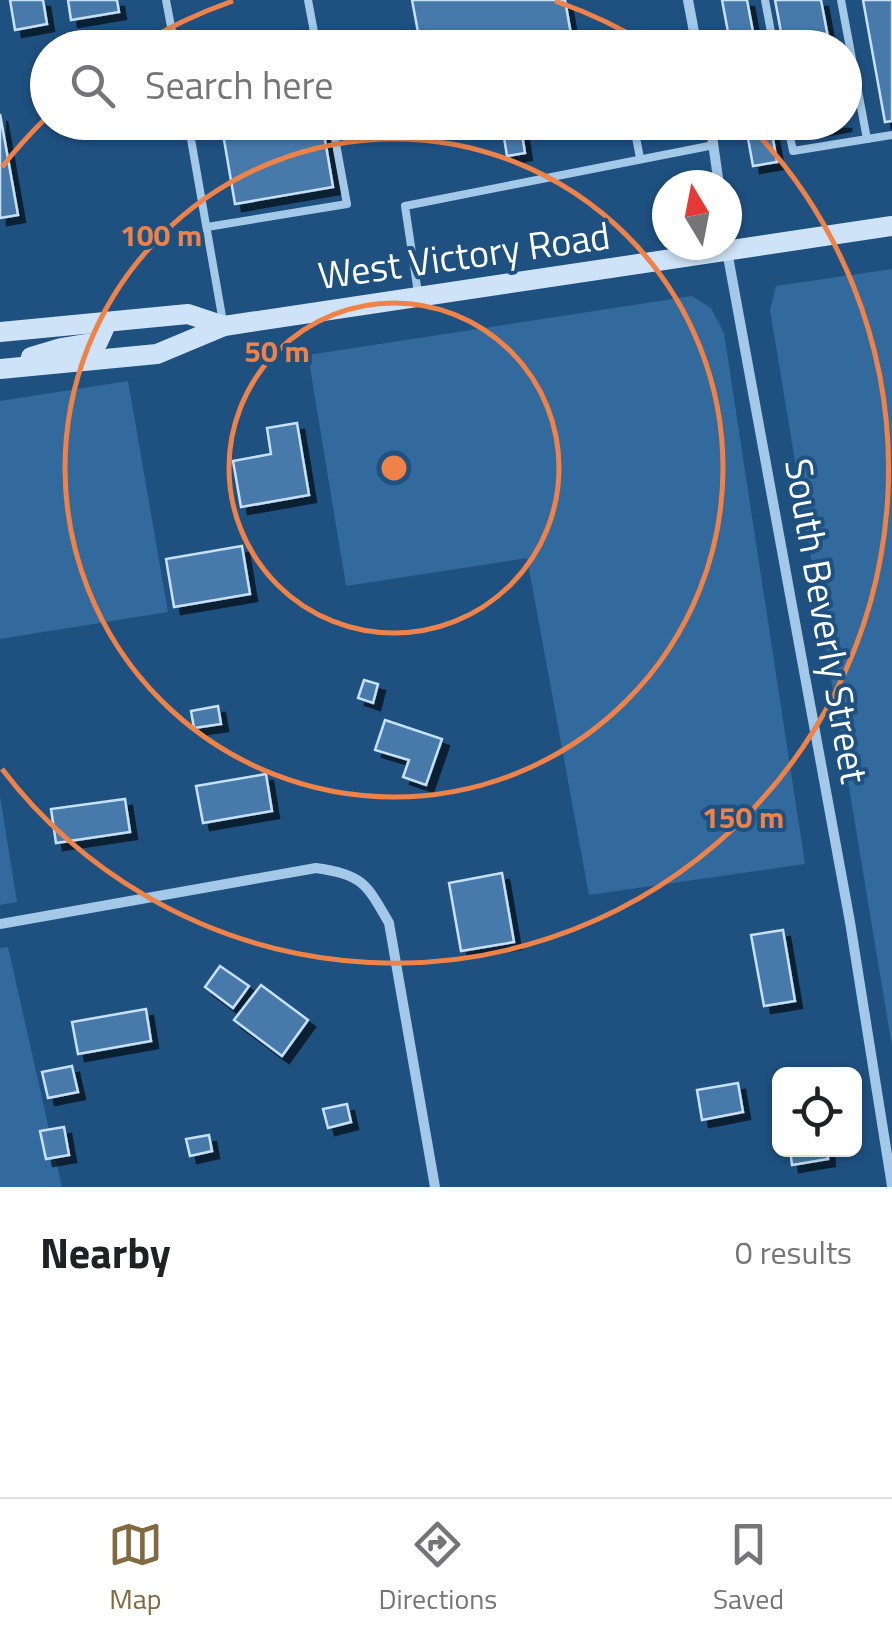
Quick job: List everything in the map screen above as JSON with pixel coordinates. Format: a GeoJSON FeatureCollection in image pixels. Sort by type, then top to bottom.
{"type":"FeatureCollection","features":[{"type":"Feature","properties":{"kind":"main road","name":"West Victory Road"},"geometry":{"type":"LineString","coordinates":[[742,247],[892,226]]}},
{"type":"Feature","properties":{"kind":"main road","name":"West Victory Road"},"geometry":{"type":"LineString","coordinates":[[0,367],[157,354],[224,326],[658,260]]}},
{"type":"Feature","properties":{"kind":"main road","name":"West Victory Road"},"geometry":{"type":"LineString","coordinates":[[0,332],[188,314],[224,326]]}},
{"type":"Feature","properties":{"kind":"main road","name":"West Victory Road"},"geometry":{"type":"LineString","coordinates":[[0,367],[61,348],[98,342],[106,322]]}},
{"type":"Feature","properties":{"kind":"street"},"geometry":{"type":"LineString","coordinates":[[688,0],[694,30]]}},
{"type":"Feature","properties":{"kind":"street"},"geometry":{"type":"LineString","coordinates":[[713,140],[717,170]]}},
{"type":"Feature","properties":{"kind":"street","name":"South Beverly Street"},"geometry":{"type":"LineString","coordinates":[[729,260],[850,922],[892,1186]]}},
{"type":"Feature","properties":{"kind":"street"},"geometry":{"type":"LineString","coordinates":[[0,924],[316,868],[344,872],[369,888],[389,923],[436,1187]]}},
{"type":"Feature","properties":{"kind":"lane"},"geometry":{"type":"LineString","coordinates":[[166,0],[172,30]]}},
{"type":"Feature","properties":{"kind":"lane"},"geometry":{"type":"LineString","coordinates":[[308,0],[314,30]]}},
{"type":"Feature","properties":{"kind":"lane"},"geometry":{"type":"LineString","coordinates":[[765,0],[771,30]]}},
{"type":"Feature","properties":{"kind":"lane"},"geometry":{"type":"LineString","coordinates":[[841,0],[847,30]]}},
{"type":"Feature","properties":{"kind":"lane"},"geometry":{"type":"LineString","coordinates":[[862,113],[867,140]]}},
{"type":"Feature","properties":{"kind":"lane"},"geometry":{"type":"LineString","coordinates":[[790,140],[792,151],[892,136]]}},
{"type":"Feature","properties":{"kind":"lane"},"geometry":{"type":"LineString","coordinates":[[191,140],[224,326]]}},
{"type":"Feature","properties":{"kind":"lane"},"geometry":{"type":"LineString","coordinates":[[207,227],[347,204],[335,140]]}},
{"type":"Feature","properties":{"kind":"lane"},"geometry":{"type":"LineString","coordinates":[[637,140],[640,158]]}},
{"type":"Feature","properties":{"kind":"lane"},"geometry":{"type":"LineString","coordinates":[[419,298],[405,206],[714,145]]}},
{"type":"Feature","properties":{"kind":"shaded area"},"geometry":{"type":"Polygon","coordinates":[[[892,269],[892,1047],[770,310],[776,286],[892,269]]]}},
{"type":"Feature","properties":{"kind":"shaded area"},"geometry":{"type":"Polygon","coordinates":[[[692,296],[711,308],[724,333],[805,864],[589,895],[527,558],[346,586],[308,355],[692,296]]]}},
{"type":"Feature","properties":{"kind":"shaded area"},"geometry":{"type":"Polygon","coordinates":[[[128,381],[168,612],[0,639],[0,401],[128,381]]]}},
{"type":"Feature","properties":{"kind":"shaded area"},"geometry":{"type":"Polygon","coordinates":[[[0,796],[17,902],[0,905],[0,796]]]}},
{"type":"Feature","properties":{"kind":"shaded area"},"geometry":{"type":"Polygon","coordinates":[[[8,947],[62,1187],[0,1187],[0,948],[8,947]]]}},
{"type":"Feature","properties":{"kind":"building"},"geometry":{"type":"Polygon","coordinates":[[[10,0],[43,0],[47,24],[15,30],[10,0]]]}},
{"type":"Feature","properties":{"kind":"building"},"geometry":{"type":"Polygon","coordinates":[[[68,0],[117,0],[119,12],[71,20],[68,0]]]}},
{"type":"Feature","properties":{"kind":"building"},"geometry":{"type":"Polygon","coordinates":[[[412,0],[565,0],[570,30],[418,30],[412,0]]]}},
{"type":"Feature","properties":{"kind":"building"},"geometry":{"type":"Polygon","coordinates":[[[722,0],[747,0],[753,30],[728,30],[722,0]]]}},
{"type":"Feature","properties":{"kind":"building"},"geometry":{"type":"Polygon","coordinates":[[[775,0],[821,0],[827,30],[781,30],[775,0]]]}},
{"type":"Feature","properties":{"kind":"building"},"geometry":{"type":"Polygon","coordinates":[[[863,0],[892,0],[892,121],[885,122],[863,0]]]}},
{"type":"Feature","properties":{"kind":"building"},"geometry":{"type":"Polygon","coordinates":[[[0,114],[18,215],[0,218],[0,114]]]}},
{"type":"Feature","properties":{"kind":"building"},"geometry":{"type":"Polygon","coordinates":[[[224,140],[325,140],[333,187],[235,204],[224,140]]]}},
{"type":"Feature","properties":{"kind":"building"},"geometry":{"type":"Polygon","coordinates":[[[504,140],[523,140],[525,153],[507,156],[504,140]]]}},
{"type":"Feature","properties":{"kind":"building"},"geometry":{"type":"Polygon","coordinates":[[[748,140],[773,140],[777,162],[753,166],[748,140]]]}},
{"type":"Feature","properties":{"kind":"building"},"geometry":{"type":"Polygon","coordinates":[[[297,423],[309,495],[241,507],[233,461],[271,454],[267,428],[297,423]]]}},
{"type":"Feature","properties":{"kind":"building"},"geometry":{"type":"Polygon","coordinates":[[[242,546],[250,594],[174,607],[166,559],[242,546]]]}},
{"type":"Feature","properties":{"kind":"building"},"geometry":{"type":"Polygon","coordinates":[[[364,680],[378,684],[373,703],[358,698],[364,680]]]}},
{"type":"Feature","properties":{"kind":"building"},"geometry":{"type":"Polygon","coordinates":[[[218,706],[221,724],[194,728],[191,711],[218,706]]]}},
{"type":"Feature","properties":{"kind":"building"},"geometry":{"type":"Polygon","coordinates":[[[385,720],[442,739],[426,785],[403,777],[409,760],[375,750],[385,720]]]}},
{"type":"Feature","properties":{"kind":"building"},"geometry":{"type":"Polygon","coordinates":[[[266,774],[272,811],[203,823],[196,786],[266,774]]]}},
{"type":"Feature","properties":{"kind":"building"},"geometry":{"type":"Polygon","coordinates":[[[125,799],[130,832],[56,843],[51,809],[125,799]]]}},
{"type":"Feature","properties":{"kind":"building"},"geometry":{"type":"Polygon","coordinates":[[[502,873],[514,942],[461,951],[449,883],[502,873]]]}},
{"type":"Feature","properties":{"kind":"building"},"geometry":{"type":"Polygon","coordinates":[[[783,930],[795,1001],[764,1006],[751,935],[783,930]]]}},
{"type":"Feature","properties":{"kind":"building"},"geometry":{"type":"Polygon","coordinates":[[[220,966],[249,986],[233,1008],[205,987],[220,966]]]}},
{"type":"Feature","properties":{"kind":"building"},"geometry":{"type":"Polygon","coordinates":[[[261,985],[308,1020],[282,1056],[234,1020],[261,985]]]}},
{"type":"Feature","properties":{"kind":"building"},"geometry":{"type":"Polygon","coordinates":[[[146,1009],[151,1041],[78,1054],[72,1022],[146,1009]]]}},
{"type":"Feature","properties":{"kind":"building"},"geometry":{"type":"Polygon","coordinates":[[[72,1066],[78,1092],[48,1098],[42,1072],[72,1066]]]}},
{"type":"Feature","properties":{"kind":"building"},"geometry":{"type":"Polygon","coordinates":[[[738,1083],[743,1112],[702,1120],[697,1090],[738,1083]]]}},
{"type":"Feature","properties":{"kind":"building"},"geometry":{"type":"Polygon","coordinates":[[[347,1104],[351,1122],[328,1128],[323,1109],[347,1104]]]}},
{"type":"Feature","properties":{"kind":"building"},"geometry":{"type":"Polygon","coordinates":[[[64,1127],[69,1155],[46,1159],[40,1131],[64,1127]]]}},
{"type":"Feature","properties":{"kind":"building"},"geometry":{"type":"Polygon","coordinates":[[[209,1135],[212,1151],[190,1156],[186,1139],[209,1135]]]}},
{"type":"Feature","properties":{"kind":"building"},"geometry":{"type":"Polygon","coordinates":[[[791,1157],[828,1157],[828,1159],[792,1165],[791,1157]]]}}]}
